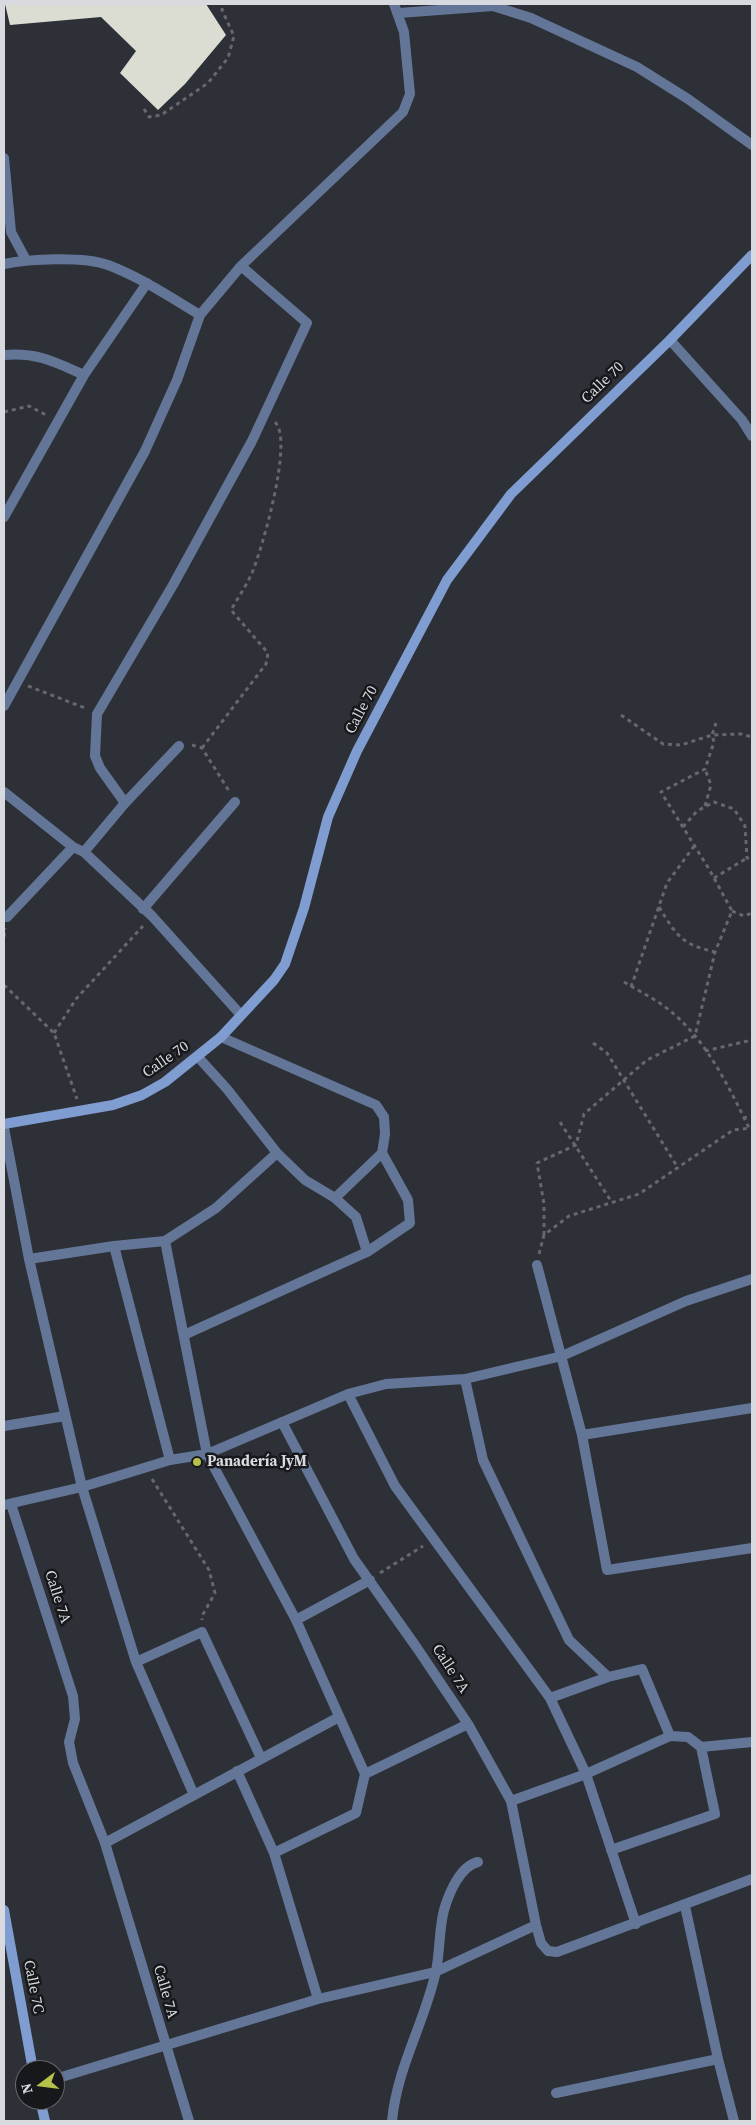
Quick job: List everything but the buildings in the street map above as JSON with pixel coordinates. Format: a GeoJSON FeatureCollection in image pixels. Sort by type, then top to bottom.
{"type":"FeatureCollection","features":[{"type":"Feature","properties":{"kind":"street"},"geometry":{"type":"LineString","coordinates":[[4,706],[146,451],[177,380],[200,314],[241,266],[403,112],[410,94],[404,32],[397,8],[493,6],[531,18],[636,67],[688,100],[752,145]]}},
{"type":"Feature","properties":{"kind":"street"},"geometry":{"type":"LineString","coordinates":[[4,158],[11,232],[26,260]]}},
{"type":"Feature","properties":{"kind":"street","name":"Calle 70"},"geometry":{"type":"LineString","coordinates":[[4,1124],[113,1105],[142,1095],[165,1082],[221,1037],[240,1014],[274,980],[285,964],[304,908],[328,817],[357,751],[447,580],[512,494],[670,340],[752,255]]}},
{"type":"Feature","properties":{"kind":"street"},"geometry":{"type":"LineString","coordinates":[[4,264],[26,260],[87,262],[106,265],[148,283],[200,314]]}},
{"type":"Feature","properties":{"kind":"street"},"geometry":{"type":"LineString","coordinates":[[125,804],[100,768],[95,756],[97,714],[173,585],[263,418],[308,323],[241,266]]}},
{"type":"Feature","properties":{"kind":"street"},"geometry":{"type":"LineString","coordinates":[[4,517],[60,422],[84,375],[148,283]]}},
{"type":"Feature","properties":{"kind":"street"},"geometry":{"type":"LineString","coordinates":[[670,340],[742,420],[752,436]]}},
{"type":"Feature","properties":{"kind":"street"},"geometry":{"type":"LineString","coordinates":[[4,355],[26,353],[50,359],[84,375]]}},
{"type":"Feature","properties":{"kind":"street"},"geometry":{"type":"LineString","coordinates":[[84,852],[125,804],[179,746]]}},
{"type":"Feature","properties":{"kind":"street"},"geometry":{"type":"LineString","coordinates":[[4,792],[73,847],[84,852],[152,916],[240,1014]]}},
{"type":"Feature","properties":{"kind":"street"},"geometry":{"type":"LineString","coordinates":[[143,909],[235,802]]}},
{"type":"Feature","properties":{"kind":"street"},"geometry":{"type":"LineString","coordinates":[[7,916],[73,847]]}},
{"type":"Feature","properties":{"kind":"street"},"geometry":{"type":"LineString","coordinates":[[221,1037],[376,1105],[384,1118],[385,1134],[382,1153],[335,1198]]}},
{"type":"Feature","properties":{"kind":"street"},"geometry":{"type":"LineString","coordinates":[[198,1057],[227,1089],[277,1153],[306,1180],[335,1198],[356,1217],[367,1252]]}},
{"type":"Feature","properties":{"kind":"street"},"geometry":{"type":"LineString","coordinates":[[4,1128],[29,1259],[82,1487],[136,1662],[194,1794]]}},
{"type":"Feature","properties":{"kind":"street"},"geometry":{"type":"LineString","coordinates":[[29,1259],[114,1246],[165,1241],[216,1208],[277,1153]]}},
{"type":"Feature","properties":{"kind":"street"},"geometry":{"type":"LineString","coordinates":[[184,1335],[367,1252],[410,1223],[408,1200],[382,1153]]}},
{"type":"Feature","properties":{"kind":"street"},"geometry":{"type":"LineString","coordinates":[[165,1241],[207,1454],[296,1620],[365,1774],[356,1813],[274,1853]]}},
{"type":"Feature","properties":{"kind":"street"},"geometry":{"type":"LineString","coordinates":[[114,1246],[170,1460]]}},
{"type":"Feature","properties":{"kind":"street"},"geometry":{"type":"LineString","coordinates":[[537,1264],[582,1435],[607,1570],[752,1548]]}},
{"type":"Feature","properties":{"kind":"street"},"geometry":{"type":"LineString","coordinates":[[7,1504],[82,1487],[170,1460],[207,1454],[348,1394],[386,1384],[465,1379],[562,1356],[686,1301],[752,1279]]}},
{"type":"Feature","properties":{"kind":"street"},"geometry":{"type":"LineString","coordinates":[[465,1379],[483,1460],[569,1640],[608,1677]]}},
{"type":"Feature","properties":{"kind":"street"},"geometry":{"type":"LineString","coordinates":[[348,1394],[395,1486],[550,1698],[586,1774],[636,1924],[752,1879]]}},
{"type":"Feature","properties":{"kind":"street"},"geometry":{"type":"LineString","coordinates":[[582,1435],[752,1408]]}},
{"type":"Feature","properties":{"kind":"street"},"geometry":{"type":"LineString","coordinates":[[4,1426],[66,1416]]}},
{"type":"Feature","properties":{"kind":"street","name":"Calle 7A"},"geometry":{"type":"LineString","coordinates":[[282,1422],[354,1559],[468,1724],[511,1801],[541,1943],[548,1951],[558,1952],[636,1924]]}},
{"type":"Feature","properties":{"kind":"street","name":"Calle 7A"},"geometry":{"type":"LineString","coordinates":[[7,1504],[73,1696],[75,1719],[70,1742],[73,1763],[105,1843],[189,2121]]}},
{"type":"Feature","properties":{"kind":"street"},"geometry":{"type":"LineString","coordinates":[[296,1620],[370,1580]]}},
{"type":"Feature","properties":{"kind":"street"},"geometry":{"type":"LineString","coordinates":[[136,1662],[202,1632],[261,1758]]}},
{"type":"Feature","properties":{"kind":"street"},"geometry":{"type":"LineString","coordinates":[[550,1698],[608,1677],[642,1669],[670,1736]]}},
{"type":"Feature","properties":{"kind":"street"},"geometry":{"type":"LineString","coordinates":[[105,1843],[339,1717]]}},
{"type":"Feature","properties":{"kind":"street"},"geometry":{"type":"LineString","coordinates":[[365,1774],[468,1724]]}},
{"type":"Feature","properties":{"kind":"street"},"geometry":{"type":"LineString","coordinates":[[511,1801],[586,1774],[670,1736],[688,1737],[701,1747],[715,1814],[611,1850]]}},
{"type":"Feature","properties":{"kind":"street"},"geometry":{"type":"LineString","coordinates":[[701,1747],[752,1742]]}},
{"type":"Feature","properties":{"kind":"street"},"geometry":{"type":"LineString","coordinates":[[237,1771],[274,1853],[318,1999]]}},
{"type":"Feature","properties":{"kind":"street"},"geometry":{"type":"LineString","coordinates":[[392,2121],[395,2094],[436,1972],[444,1910],[460,1874],[471,1864],[478,1862]]}},
{"type":"Feature","properties":{"kind":"street"},"geometry":{"type":"LineString","coordinates":[[685,1906],[718,2058],[734,2121]]}},
{"type":"Feature","properties":{"kind":"street","name":"Calle 7C"},"geometry":{"type":"LineString","coordinates":[[4,1910],[6,1939],[32,2060]]}},
{"type":"Feature","properties":{"kind":"street"},"geometry":{"type":"LineString","coordinates":[[65,2076],[318,1999],[436,1972],[536,1925]]}},
{"type":"Feature","properties":{"kind":"street"},"geometry":{"type":"LineString","coordinates":[[556,2093],[718,2058]]}},
{"type":"Feature","properties":{"kind":"path"},"geometry":{"type":"LineString","coordinates":[[144,109],[149,116],[161,115],[208,83],[228,58],[234,36],[222,10],[223,4]]}},
{"type":"Feature","properties":{"kind":"path"},"geometry":{"type":"LineString","coordinates":[[4,412],[29,406],[60,422]]}},
{"type":"Feature","properties":{"kind":"path"},"geometry":{"type":"LineString","coordinates":[[202,748],[266,664],[268,653],[231,610],[252,573],[265,533],[282,460],[280,428],[276,423],[263,418]]}},
{"type":"Feature","properties":{"kind":"path"},"geometry":{"type":"LineString","coordinates":[[18,683],[68,700],[97,714]]}},
{"type":"Feature","properties":{"kind":"path"},"geometry":{"type":"LineString","coordinates":[[621,715],[663,744],[681,746],[712,735],[741,734],[752,736]]}},
{"type":"Feature","properties":{"kind":"path"},"geometry":{"type":"LineString","coordinates":[[704,806],[711,785],[705,769],[714,742],[712,735],[716,723]]}},
{"type":"Feature","properties":{"kind":"path"},"geometry":{"type":"LineString","coordinates":[[179,746],[192,745],[202,748],[235,802]]}},
{"type":"Feature","properties":{"kind":"path"},"geometry":{"type":"LineString","coordinates":[[705,769],[661,792],[695,845],[732,912],[744,916],[752,914]]}},
{"type":"Feature","properties":{"kind":"path"},"geometry":{"type":"LineString","coordinates":[[684,827],[697,811],[714,802],[734,809],[745,826],[746,858]]}},
{"type":"Feature","properties":{"kind":"path"},"geometry":{"type":"LineString","coordinates":[[632,987],[667,883],[695,845]]}},
{"type":"Feature","properties":{"kind":"path"},"geometry":{"type":"LineString","coordinates":[[746,858],[752,860]]}},
{"type":"Feature","properties":{"kind":"path"},"geometry":{"type":"LineString","coordinates":[[714,878],[746,858]]}},
{"type":"Feature","properties":{"kind":"path"},"geometry":{"type":"LineString","coordinates":[[659,907],[677,936],[696,948],[715,952]]}},
{"type":"Feature","properties":{"kind":"path"},"geometry":{"type":"LineString","coordinates":[[695,1036],[715,952],[732,912]]}},
{"type":"Feature","properties":{"kind":"path"},"geometry":{"type":"LineString","coordinates":[[54,1033],[76,999],[152,916]]}},
{"type":"Feature","properties":{"kind":"path"},"geometry":{"type":"LineString","coordinates":[[544,1235],[568,1216],[639,1194],[733,1130],[750,1129],[726,1082],[695,1036],[662,1004],[624,982]]}},
{"type":"Feature","properties":{"kind":"path"},"geometry":{"type":"LineString","coordinates":[[4,985],[54,1033],[81,1111]]}},
{"type":"Feature","properties":{"kind":"path"},"geometry":{"type":"LineString","coordinates":[[576,1145],[584,1114],[624,1082],[647,1060],[695,1036]]}},
{"type":"Feature","properties":{"kind":"path"},"geometry":{"type":"LineString","coordinates":[[705,1051],[752,1040]]}},
{"type":"Feature","properties":{"kind":"path"},"geometry":{"type":"LineString","coordinates":[[593,1042],[607,1053],[678,1168]]}},
{"type":"Feature","properties":{"kind":"path"},"geometry":{"type":"LineString","coordinates":[[743,1118],[752,1116]]}},
{"type":"Feature","properties":{"kind":"path"},"geometry":{"type":"LineString","coordinates":[[560,1122],[611,1202]]}},
{"type":"Feature","properties":{"kind":"path"},"geometry":{"type":"LineString","coordinates":[[537,1264],[544,1235],[544,1204],[537,1163],[576,1145]]}},
{"type":"Feature","properties":{"kind":"path"},"geometry":{"type":"LineString","coordinates":[[145,1468],[209,1570],[215,1593],[202,1616],[202,1632]]}},
{"type":"Feature","properties":{"kind":"path"},"geometry":{"type":"LineString","coordinates":[[370,1580],[434,1539]]}},
{"type":"Feature","properties":{"kind":"place","name":"Panadería JyM"},"geometry":{"type":"Point","coordinates":[197,1462]}}]}
